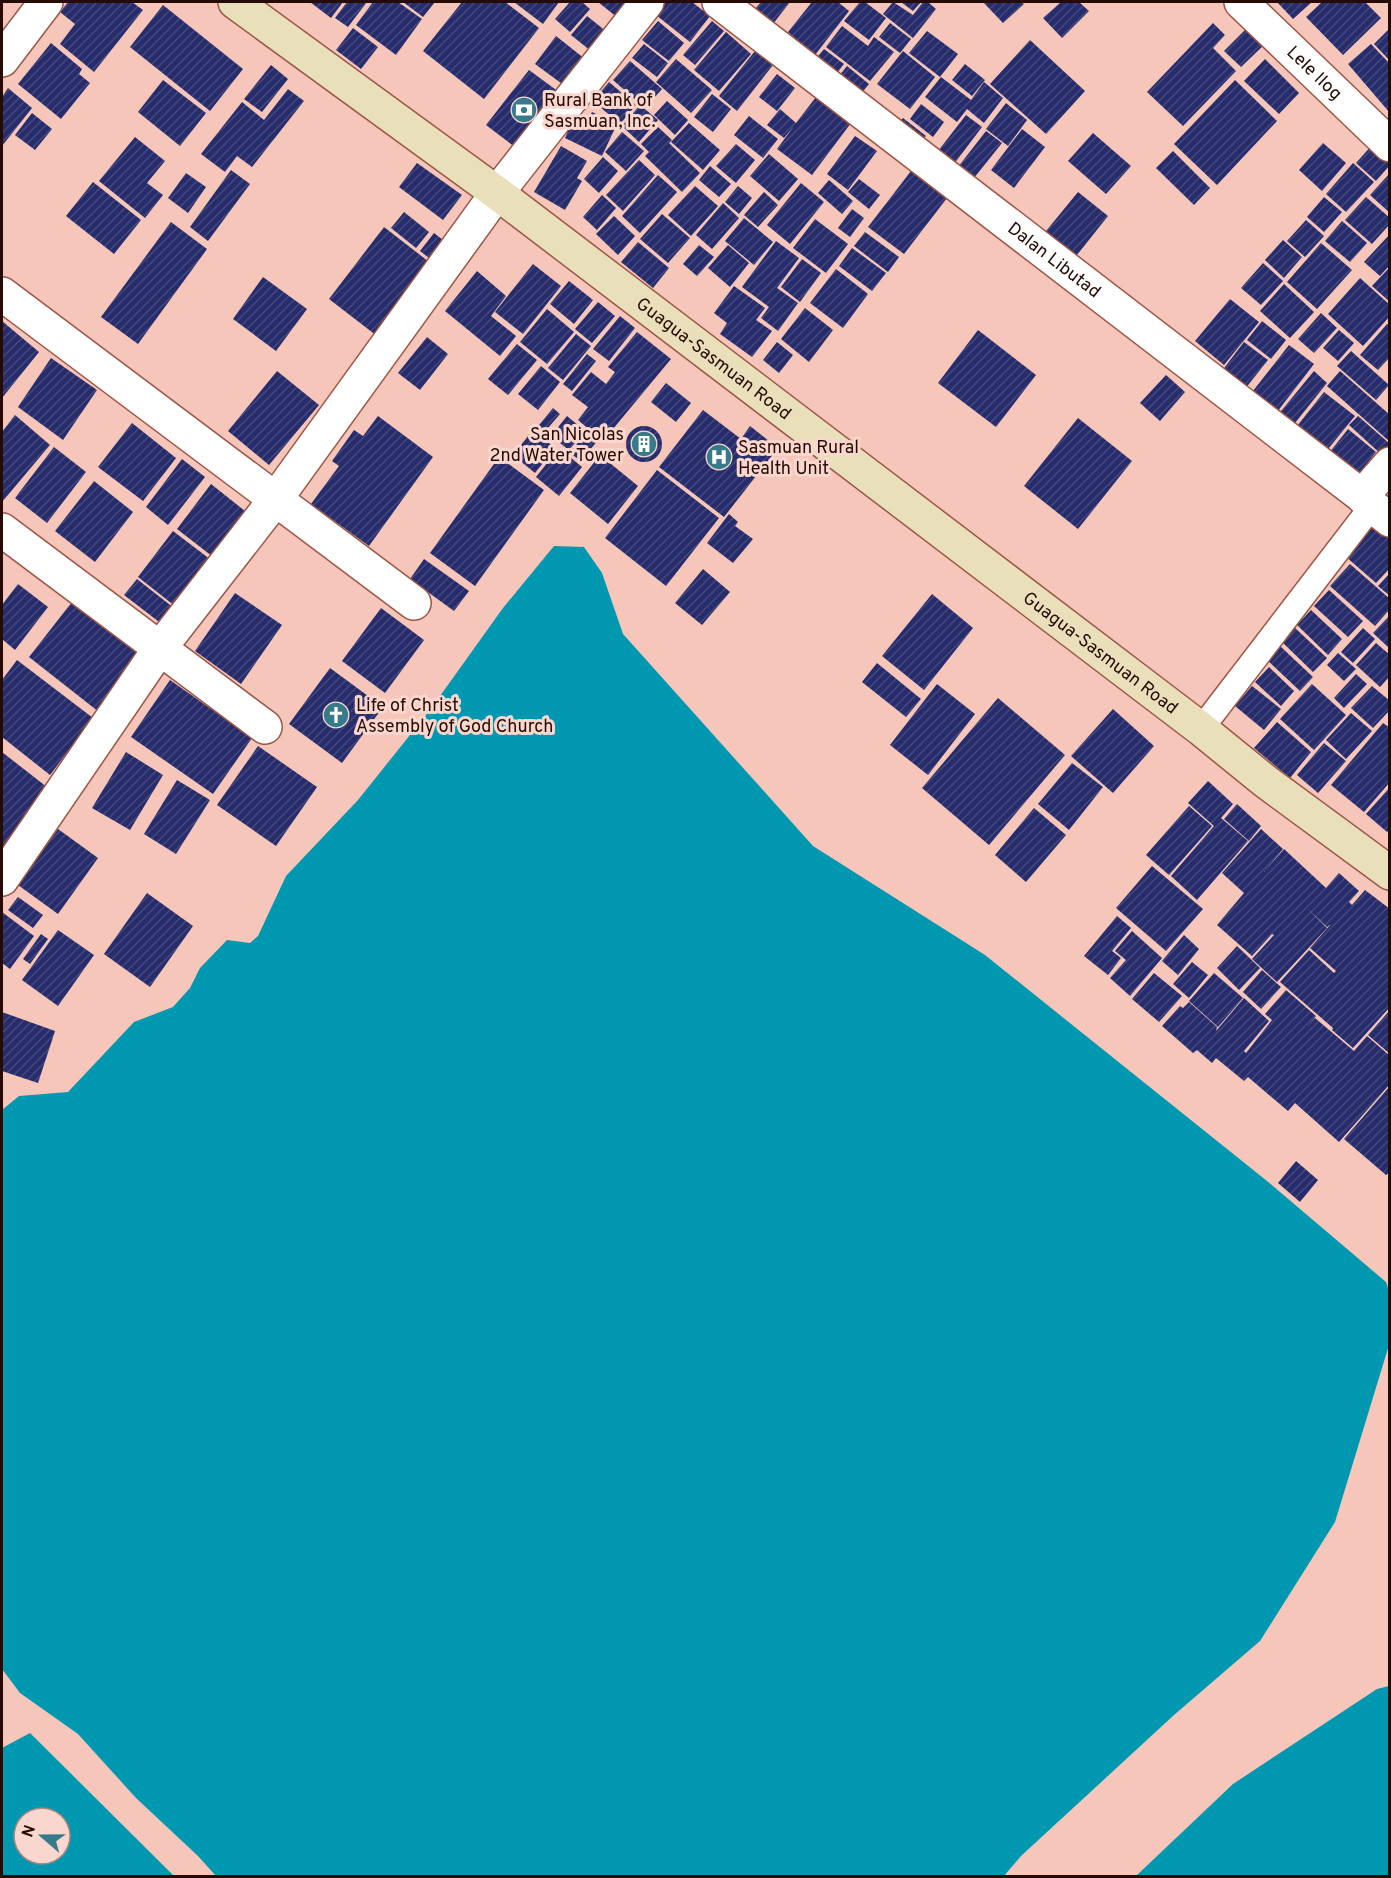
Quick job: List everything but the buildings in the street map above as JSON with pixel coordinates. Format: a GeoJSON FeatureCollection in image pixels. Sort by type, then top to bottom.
{"type":"FeatureCollection","features":[{"type":"Feature","properties":{"kind":"main road","name":"Guagua-Sasmuan Road"},"geometry":{"type":"LineString","coordinates":[[235,2],[497,193],[1201,729],[1265,781],[1389,873]]}},
{"type":"Feature","properties":{"kind":"street"},"geometry":{"type":"LineString","coordinates":[[2,60],[46,2]]}},
{"type":"Feature","properties":{"kind":"street"},"geometry":{"type":"LineString","coordinates":[[2,879],[160,648],[275,500],[497,193],[647,2]]}},
{"type":"Feature","properties":{"kind":"street","name":"Dalan Libutad"},"geometry":{"type":"LineString","coordinates":[[718,2],[1374,507]]}},
{"type":"Feature","properties":{"kind":"street","name":"Lele Ilog"},"geometry":{"type":"LineString","coordinates":[[1241,2],[1389,145]]}},
{"type":"Feature","properties":{"kind":"street"},"geometry":{"type":"LineString","coordinates":[[2,294],[414,603]]}},
{"type":"Feature","properties":{"kind":"street"},"geometry":{"type":"LineString","coordinates":[[1201,729],[1374,507],[1389,465]]}},
{"type":"Feature","properties":{"kind":"street"},"geometry":{"type":"LineString","coordinates":[[2,530],[265,727]]}},
{"type":"Feature","properties":{"kind":"water"},"geometry":{"type":"Polygon","coordinates":[[[554,546],[584,547],[602,573],[623,634],[813,846],[985,955],[1267,1181],[1386,1282],[1389,1291],[1389,1345],[1335,1522],[1260,1641],[1174,1715],[1021,1856],[1004,1876],[216,1876],[136,1798],[78,1734],[20,1693],[2,1669],[2,1110],[19,1096],[68,1092],[134,1022],[173,1007],[190,988],[200,968],[227,940],[250,943],[258,936],[286,876],[358,800],[430,710],[503,608],[554,546]]]}},
{"type":"Feature","properties":{"kind":"water"},"geometry":{"type":"Polygon","coordinates":[[[1389,1686],[1389,1876],[1136,1876],[1233,1784],[1377,1689],[1389,1686]]]}},
{"type":"Feature","properties":{"kind":"water"},"geometry":{"type":"Polygon","coordinates":[[[30,1733],[174,1876],[2,1876],[2,1748],[30,1733]]]}},
{"type":"Feature","properties":{"kind":"place","name":"Rural Bank of Sasmuan, Inc."},"geometry":{"type":"Point","coordinates":[524,110]}},
{"type":"Feature","properties":{"kind":"place","name":"San Nicolas 2nd Water Tower"},"geometry":{"type":"Point","coordinates":[644,444]}},
{"type":"Feature","properties":{"kind":"place","name":"Sasmuan Rural Health Unit"},"geometry":{"type":"Point","coordinates":[719,457]}},
{"type":"Feature","properties":{"kind":"place","name":"Life of Christ Assembly of God Church"},"geometry":{"type":"Point","coordinates":[336,715]}}]}
